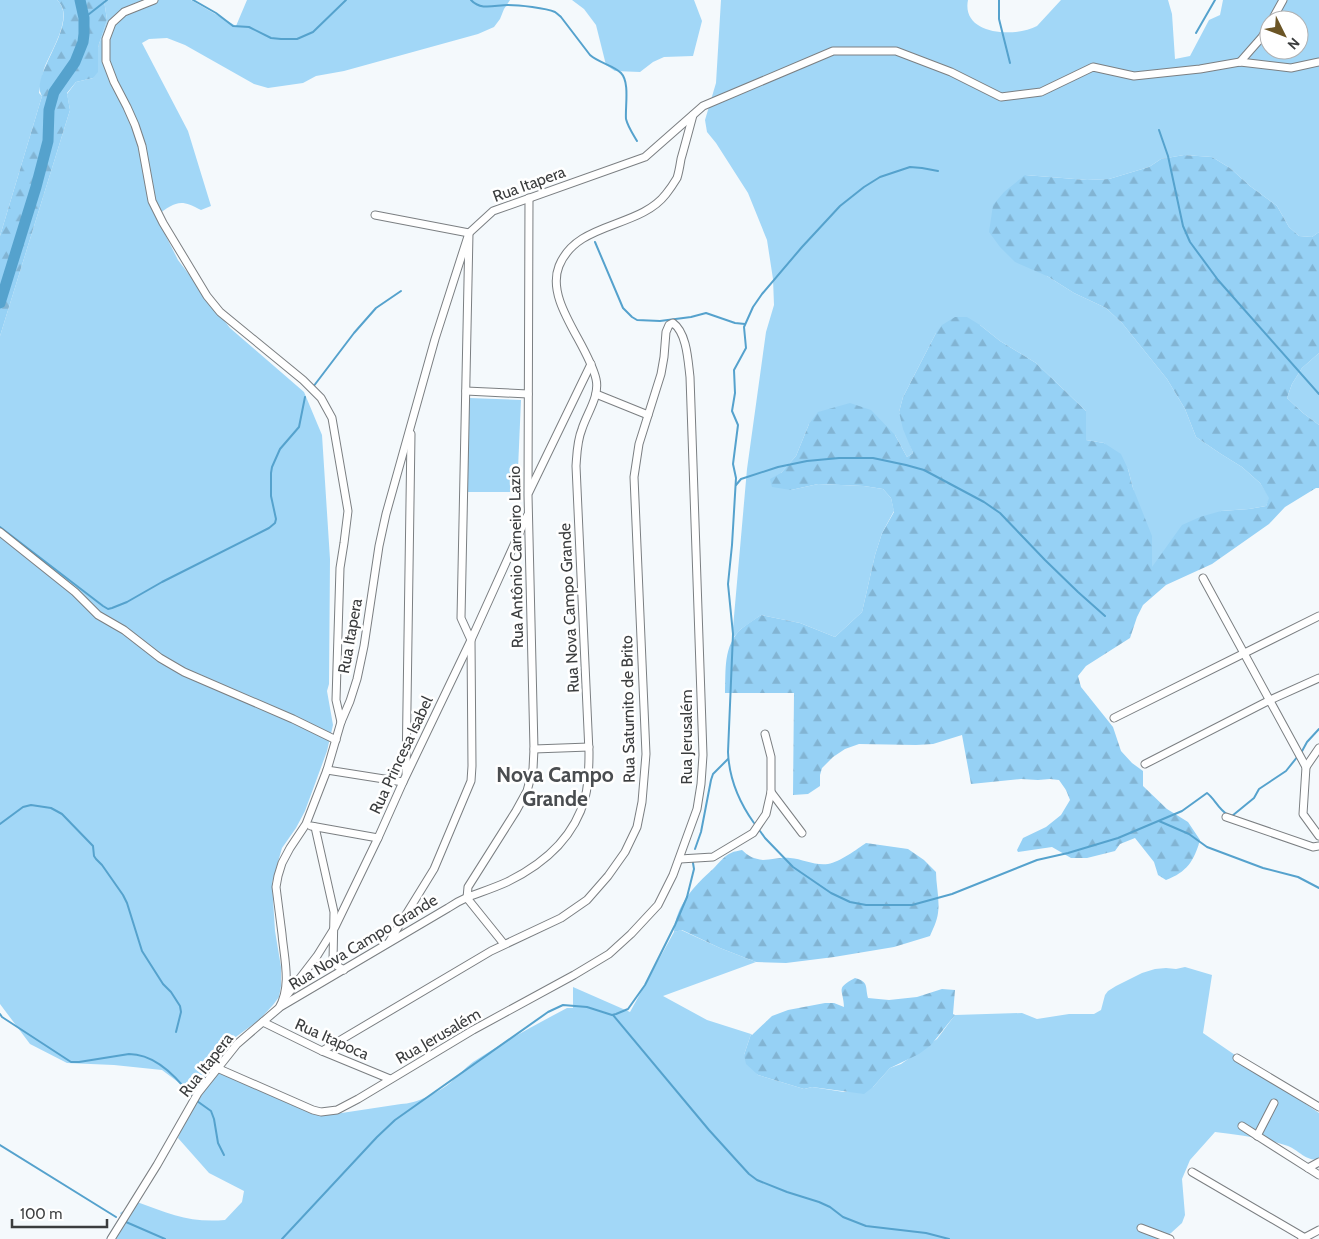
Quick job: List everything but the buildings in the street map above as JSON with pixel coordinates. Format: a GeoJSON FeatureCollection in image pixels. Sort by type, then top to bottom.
{"type":"FeatureCollection","features":[{"type":"Feature","properties":{"kind":"street"},"geometry":{"type":"LineString","coordinates":[[154,0],[124,12],[112,23],[106,39],[106,62],[136,125],[142,146],[152,201],[163,223],[207,296],[220,312],[303,380],[321,398],[332,418],[348,511],[340,568],[336,700],[341,722]]}},
{"type":"Feature","properties":{"kind":"street"},"geometry":{"type":"LineString","coordinates":[[1240,62],[1259,40]]}},
{"type":"Feature","properties":{"kind":"street","name":"Rua Itapera"},"geometry":{"type":"LineString","coordinates":[[111,1239],[158,1164],[198,1093],[236,1044],[279,1008],[283,1000],[286,989],[286,973],[276,887],[278,876],[290,848],[306,824],[327,770],[341,722],[357,680],[386,514],[411,422],[469,233],[493,211],[645,157],[703,106],[833,51],[896,51],[951,72],[1001,97],[1041,92],[1093,67],[1134,76],[1200,69],[1240,62],[1291,68],[1319,62]]}},
{"type":"Feature","properties":{"kind":"street","name":"Rua Nova Campo Grande"},"geometry":{"type":"LineString","coordinates":[[279,1008],[466,898],[509,881],[532,867],[553,852],[566,838],[578,818],[585,796],[589,747],[576,466],[578,442],[596,394],[597,381],[592,364],[561,305],[556,291],[556,278],[559,265],[567,252],[580,240],[594,232],[645,211],[666,194],[676,178],[693,115]]}},
{"type":"Feature","properties":{"kind":"street","name":"Rua Antônio Carneiro Lazio"},"geometry":{"type":"LineString","coordinates":[[466,898],[468,887],[527,791],[533,769],[528,513],[529,198]]}},
{"type":"Feature","properties":{"kind":"street"},"geometry":{"type":"LineString","coordinates":[[375,215],[469,233],[461,618],[470,640],[472,766],[470,781],[434,869],[388,944]]}},
{"type":"Feature","properties":{"kind":"street","name":"Rua Saturnito de Brito"},"geometry":{"type":"LineString","coordinates":[[322,1051],[504,944],[561,918],[587,900],[608,876],[625,852],[637,827],[642,802],[646,754],[634,477],[639,444],[661,374],[666,332],[673,323]]}},
{"type":"Feature","properties":{"kind":"street","name":"Rua Jerusalém"},"geometry":{"type":"LineString","coordinates":[[217,1068],[313,1110],[321,1112],[337,1110],[473,1030],[609,954],[631,934],[658,904],[674,875],[697,810],[703,756],[690,377],[682,333],[679,327],[673,323]]}},
{"type":"Feature","properties":{"kind":"street"},"geometry":{"type":"LineString","coordinates":[[528,495],[592,364]]}},
{"type":"Feature","properties":{"kind":"street"},"geometry":{"type":"LineString","coordinates":[[466,392],[528,394]]}},
{"type":"Feature","properties":{"kind":"street"},"geometry":{"type":"LineString","coordinates":[[596,394],[648,415]]}},
{"type":"Feature","properties":{"kind":"street"},"geometry":{"type":"LineString","coordinates":[[327,770],[404,779],[411,422]]}},
{"type":"Feature","properties":{"kind":"street","name":"Rua Princesa Isabel"},"geometry":{"type":"LineString","coordinates":[[283,1000],[317,956],[335,927],[528,513]]}},
{"type":"Feature","properties":{"kind":"street"},"geometry":{"type":"LineString","coordinates":[[0,532],[75,592],[98,615],[124,630],[160,658],[184,672],[293,719],[336,740]]}},
{"type":"Feature","properties":{"kind":"street"},"geometry":{"type":"LineString","coordinates":[[1202,578],[1306,767]]}},
{"type":"Feature","properties":{"kind":"street"},"geometry":{"type":"LineString","coordinates":[[1114,718],[1319,616]]}},
{"type":"Feature","properties":{"kind":"street"},"geometry":{"type":"LineString","coordinates":[[1146,764],[1270,700],[1319,678]]}},
{"type":"Feature","properties":{"kind":"street"},"geometry":{"type":"LineString","coordinates":[[680,859],[713,857],[753,833],[766,814],[771,792],[771,757],[765,734]]}},
{"type":"Feature","properties":{"kind":"street"},"geometry":{"type":"LineString","coordinates":[[534,749],[589,747]]}},
{"type":"Feature","properties":{"kind":"street"},"geometry":{"type":"LineString","coordinates":[[1319,748],[1306,767],[1302,814],[1319,836]]}},
{"type":"Feature","properties":{"kind":"street"},"geometry":{"type":"LineString","coordinates":[[771,792],[802,833]]}},
{"type":"Feature","properties":{"kind":"street"},"geometry":{"type":"LineString","coordinates":[[1226,817],[1313,847],[1319,846]]}},
{"type":"Feature","properties":{"kind":"street"},"geometry":{"type":"LineString","coordinates":[[306,824],[378,838]]}},
{"type":"Feature","properties":{"kind":"street"},"geometry":{"type":"LineString","coordinates":[[315,827],[334,912],[334,964],[344,970]]}},
{"type":"Feature","properties":{"kind":"street"},"geometry":{"type":"LineString","coordinates":[[466,898],[504,944]]}},
{"type":"Feature","properties":{"kind":"street","name":"Rua Itapoca"},"geometry":{"type":"LineString","coordinates":[[263,1022],[322,1051],[390,1079]]}},
{"type":"Feature","properties":{"kind":"street"},"geometry":{"type":"LineString","coordinates":[[1237,1058],[1319,1108]]}},
{"type":"Feature","properties":{"kind":"street"},"geometry":{"type":"LineString","coordinates":[[1257,1136],[1274,1103]]}},
{"type":"Feature","properties":{"kind":"street"},"geometry":{"type":"LineString","coordinates":[[1242,1126],[1319,1175]]}},
{"type":"Feature","properties":{"kind":"street"},"geometry":{"type":"LineString","coordinates":[[1308,1168],[1319,1162]]}},
{"type":"Feature","properties":{"kind":"street"},"geometry":{"type":"LineString","coordinates":[[1192,1172],[1303,1238],[1319,1230]]}},
{"type":"Feature","properties":{"kind":"street"},"geometry":{"type":"LineString","coordinates":[[1141,1228],[1170,1239]]}},
{"type":"Feature","properties":{"kind":"shaded area"},"geometry":{"type":"Polygon","coordinates":[[[0,0],[57,0],[62,7],[63,15],[60,34],[44,69],[39,93],[42,96],[0,236],[0,0]]]}},
{"type":"Feature","properties":{"kind":"shaded area"},"geometry":{"type":"Polygon","coordinates":[[[104,0],[191,0],[236,26],[247,0],[510,0],[494,27],[478,34],[344,71],[316,76],[303,83],[268,88],[254,84],[185,45],[167,38],[149,39],[142,43],[188,131],[211,206],[201,210],[188,204],[178,203],[168,207],[156,216],[178,260],[230,328],[304,392],[322,435],[330,559],[329,684],[327,691],[333,725],[327,751],[305,811],[282,848],[272,883],[275,931],[281,967],[279,997],[259,1020],[233,1039],[214,1062],[306,1109],[335,1114],[413,1102],[434,1094],[450,1083],[473,1062],[507,1041],[567,1008],[573,1008],[573,987],[630,1012],[674,932],[681,930],[756,962],[663,996],[707,1020],[751,1034],[744,1055],[758,1075],[804,1089],[812,1087],[844,1092],[873,1087],[890,1068],[901,1064],[937,1039],[955,1015],[1022,1013],[1037,1019],[1069,1014],[1094,1014],[1101,1010],[1108,991],[1116,986],[1142,973],[1155,969],[1185,967],[1212,975],[1203,1033],[1319,1113],[1319,1160],[1310,1159],[1292,1148],[1279,1143],[1215,1132],[1190,1160],[1182,1179],[1185,1215],[1182,1223],[1161,1239],[106,1239],[121,1215],[120,1213],[137,1202],[190,1219],[225,1220],[242,1202],[244,1191],[209,1173],[178,1138],[194,1094],[162,1070],[67,1063],[30,1044],[0,1004],[0,336],[70,110],[67,94],[76,82],[93,78],[98,47],[107,20],[104,0]]]}},
{"type":"Feature","properties":{"kind":"shaded area"},"geometry":{"type":"Polygon","coordinates":[[[572,0],[694,0],[702,21],[693,56],[664,57],[653,62],[640,72],[615,71],[606,65],[596,25],[584,9],[572,0]]]}},
{"type":"Feature","properties":{"kind":"shaded area"},"geometry":{"type":"Polygon","coordinates":[[[721,0],[968,0],[968,12],[973,21],[981,27],[992,31],[1016,32],[1037,26],[1061,0],[1168,0],[1172,14],[1175,59],[1190,56],[1209,20],[1220,15],[1223,0],[1319,0],[1319,232],[1312,237],[1299,236],[1289,227],[1277,206],[1230,168],[1212,157],[1184,155],[1161,159],[1149,167],[1109,179],[1087,180],[1025,175],[1047,276],[1074,293],[1106,308],[1122,323],[1167,379],[1185,409],[1196,437],[1242,467],[1260,483],[1270,498],[1266,506],[1221,511],[1152,568],[1128,469],[1104,443],[1086,440],[1086,411],[1036,363],[1000,341],[980,325],[936,333],[903,397],[899,412],[913,453],[907,457],[895,435],[809,424],[796,456],[781,473],[791,490],[818,484],[864,486],[883,489],[891,498],[894,511],[882,533],[875,555],[862,612],[835,637],[800,623],[761,615],[741,629],[732,639],[747,469],[766,332],[774,305],[773,279],[767,240],[748,193],[707,132],[705,120],[716,83],[721,0]]]}},
{"type":"Feature","properties":{"kind":"shaded area"},"geometry":{"type":"Polygon","coordinates":[[[1319,353],[1319,425],[1287,398],[1292,384],[1302,368],[1319,353]]]}},
{"type":"Feature","properties":{"kind":"shaded area"},"geometry":{"type":"Polygon","coordinates":[[[469,398],[521,400],[517,492],[467,492],[469,398]]]}},
{"type":"Feature","properties":{"kind":"green space"},"geometry":{"type":"Polygon","coordinates":[[[57,0],[104,0],[107,20],[98,47],[98,72],[93,78],[76,82],[67,93],[70,110],[0,336],[0,236],[42,96],[40,87],[42,76],[60,35],[63,10],[57,0]]]}},
{"type":"Feature","properties":{"kind":"green space"},"geometry":{"type":"Polygon","coordinates":[[[1184,155],[1212,157],[1230,168],[1277,206],[1289,227],[1299,236],[1312,237],[1319,232],[1319,353],[1302,368],[1292,384],[1287,398],[1319,425],[1319,488],[1285,507],[1269,524],[1212,564],[1166,585],[1143,605],[1130,638],[1086,666],[1078,676],[1081,687],[1113,727],[1121,751],[1143,771],[1143,786],[1167,809],[1188,822],[1200,840],[1189,865],[1166,880],[1158,875],[1154,862],[1135,838],[1120,844],[1115,851],[1087,858],[1071,858],[1052,847],[1018,852],[1017,850],[1023,838],[1046,827],[1061,815],[1070,800],[1066,790],[1059,780],[1050,779],[1021,779],[971,784],[962,735],[933,744],[859,744],[845,749],[822,768],[820,786],[808,794],[793,795],[794,693],[725,693],[728,651],[735,636],[741,629],[761,615],[800,623],[835,637],[862,612],[882,533],[894,512],[891,498],[883,489],[864,486],[818,484],[791,490],[772,487],[770,479],[781,473],[796,456],[809,424],[818,412],[850,403],[871,410],[895,435],[907,457],[913,453],[903,429],[899,412],[903,397],[936,333],[942,325],[955,317],[967,317],[1000,341],[1036,363],[1086,411],[1086,440],[1104,443],[1121,454],[1152,536],[1152,567],[1182,525],[1221,511],[1266,506],[1269,498],[1260,483],[1242,467],[1196,437],[1185,409],[1167,379],[1122,323],[1106,308],[1074,293],[1047,276],[1015,262],[1000,247],[989,232],[993,205],[1004,192],[1025,175],[1087,180],[1109,179],[1149,167],[1161,159],[1184,155]]]}},
{"type":"Feature","properties":{"kind":"green space"},"geometry":{"type":"Polygon","coordinates":[[[866,843],[908,849],[924,860],[936,872],[937,919],[930,936],[894,947],[786,963],[756,962],[682,930],[674,932],[678,913],[687,897],[721,860],[732,852],[742,850],[751,857],[760,860],[790,858],[828,864],[838,861],[866,843]]]}},
{"type":"Feature","properties":{"kind":"green space"},"geometry":{"type":"Polygon","coordinates":[[[855,978],[863,981],[868,998],[889,1000],[917,997],[942,989],[955,990],[953,1014],[955,1015],[931,1045],[919,1054],[890,1068],[864,1094],[812,1087],[804,1089],[758,1075],[746,1064],[744,1055],[751,1034],[772,1016],[788,1010],[825,1003],[834,1003],[844,1007],[842,987],[855,978]]]}},
{"type":"Feature","properties":{"kind":"waterway"},"geometry":{"type":"LineString","coordinates":[[0,303],[36,187],[48,141],[49,110],[54,92],[75,62],[83,42],[84,18],[80,0]]}},
{"type":"Feature","properties":{"kind":"waterway"},"geometry":{"type":"LineString","coordinates":[[84,18],[107,0]]}},
{"type":"Feature","properties":{"kind":"waterway"},"geometry":{"type":"LineString","coordinates":[[193,0],[216,13],[233,26],[249,27],[271,38],[281,39],[297,39],[313,32],[346,0]]}},
{"type":"Feature","properties":{"kind":"waterway"},"geometry":{"type":"LineString","coordinates":[[471,0],[479,5],[488,7],[508,5],[532,7],[555,12],[560,16],[590,55],[618,70],[624,77],[626,119],[637,141]]}},
{"type":"Feature","properties":{"kind":"waterway"},"geometry":{"type":"LineString","coordinates":[[999,0],[999,19],[1010,63]]}},
{"type":"Feature","properties":{"kind":"waterway"},"geometry":{"type":"LineString","coordinates":[[1196,33],[1215,0]]}},
{"type":"Feature","properties":{"kind":"waterway"},"geometry":{"type":"LineString","coordinates":[[1159,130],[1168,156],[1183,226],[1190,242],[1218,280],[1319,394]]}},
{"type":"Feature","properties":{"kind":"waterway"},"geometry":{"type":"LineString","coordinates":[[754,823],[736,789],[730,771],[728,752],[733,634],[728,584],[736,478],[733,464],[738,425],[732,411],[735,393],[734,370],[746,348],[744,327],[753,307],[762,294],[840,206],[880,177],[910,167],[938,171]]}},
{"type":"Feature","properties":{"kind":"waterway"},"geometry":{"type":"LineString","coordinates":[[595,242],[623,308],[637,320],[660,321],[706,313],[735,323],[745,324]]}},
{"type":"Feature","properties":{"kind":"waterway"},"geometry":{"type":"LineString","coordinates":[[313,387],[354,333],[376,308],[401,291]]}},
{"type":"Feature","properties":{"kind":"waterway"},"geometry":{"type":"LineString","coordinates":[[0,527],[108,609],[127,602],[162,582],[269,528],[275,523],[276,519],[271,496],[272,467],[280,449],[299,427],[305,397]]}},
{"type":"Feature","properties":{"kind":"waterway"},"geometry":{"type":"LineString","coordinates":[[736,485],[741,479],[778,467],[807,461],[839,458],[873,458],[924,470],[984,502],[1000,513],[1045,560],[1105,616]]}},
{"type":"Feature","properties":{"kind":"waterway"},"geometry":{"type":"LineString","coordinates":[[1301,753],[1307,742],[1319,729]]}},
{"type":"Feature","properties":{"kind":"waterway"},"geometry":{"type":"LineString","coordinates":[[1232,816],[1254,798],[1259,789],[1286,771],[1298,756]]}},
{"type":"Feature","properties":{"kind":"waterway"},"geometry":{"type":"LineString","coordinates":[[695,849],[701,832],[713,774],[728,759]]}},
{"type":"Feature","properties":{"kind":"waterway"},"geometry":{"type":"LineString","coordinates":[[760,831],[793,867],[831,893],[850,902],[866,905],[912,905],[952,894],[1037,860],[1118,838],[1182,811],[1207,793],[1228,815]]}},
{"type":"Feature","properties":{"kind":"waterway"},"geometry":{"type":"LineString","coordinates":[[0,824],[23,807],[31,805],[51,808],[62,814],[93,846],[94,856],[127,903],[142,951],[180,1006],[181,1012],[176,1032]]}},
{"type":"Feature","properties":{"kind":"waterway"},"geometry":{"type":"LineString","coordinates":[[1159,821],[1189,834],[1207,847],[1263,868],[1298,877],[1319,888]]}},
{"type":"Feature","properties":{"kind":"waterway"},"geometry":{"type":"LineString","coordinates":[[282,1239],[395,1120],[548,1012],[563,1005],[587,1007],[612,1015],[628,1009],[645,985],[675,925],[687,897],[694,869],[693,863]]}},
{"type":"Feature","properties":{"kind":"waterway"},"geometry":{"type":"LineString","coordinates":[[0,1014],[71,1062],[129,1054],[148,1058],[172,1074],[191,1096]]}},
{"type":"Feature","properties":{"kind":"waterway"},"geometry":{"type":"LineString","coordinates":[[613,1015],[709,1130],[749,1174],[757,1180],[819,1202],[830,1207],[843,1217],[866,1226],[926,1233],[949,1239]]}},
{"type":"Feature","properties":{"kind":"waterway"},"geometry":{"type":"LineString","coordinates":[[197,1101],[211,1111],[218,1143],[224,1155]]}},
{"type":"Feature","properties":{"kind":"waterway"},"geometry":{"type":"LineString","coordinates":[[0,1145],[116,1217]]}},
{"type":"Feature","properties":{"kind":"waterway"},"geometry":{"type":"LineString","coordinates":[[126,1222],[165,1239]]}},
{"type":"Feature","properties":{"kind":"district","name":"Nova Campo Grande"},"geometry":{"type":"Point","coordinates":[555,786]}}]}
